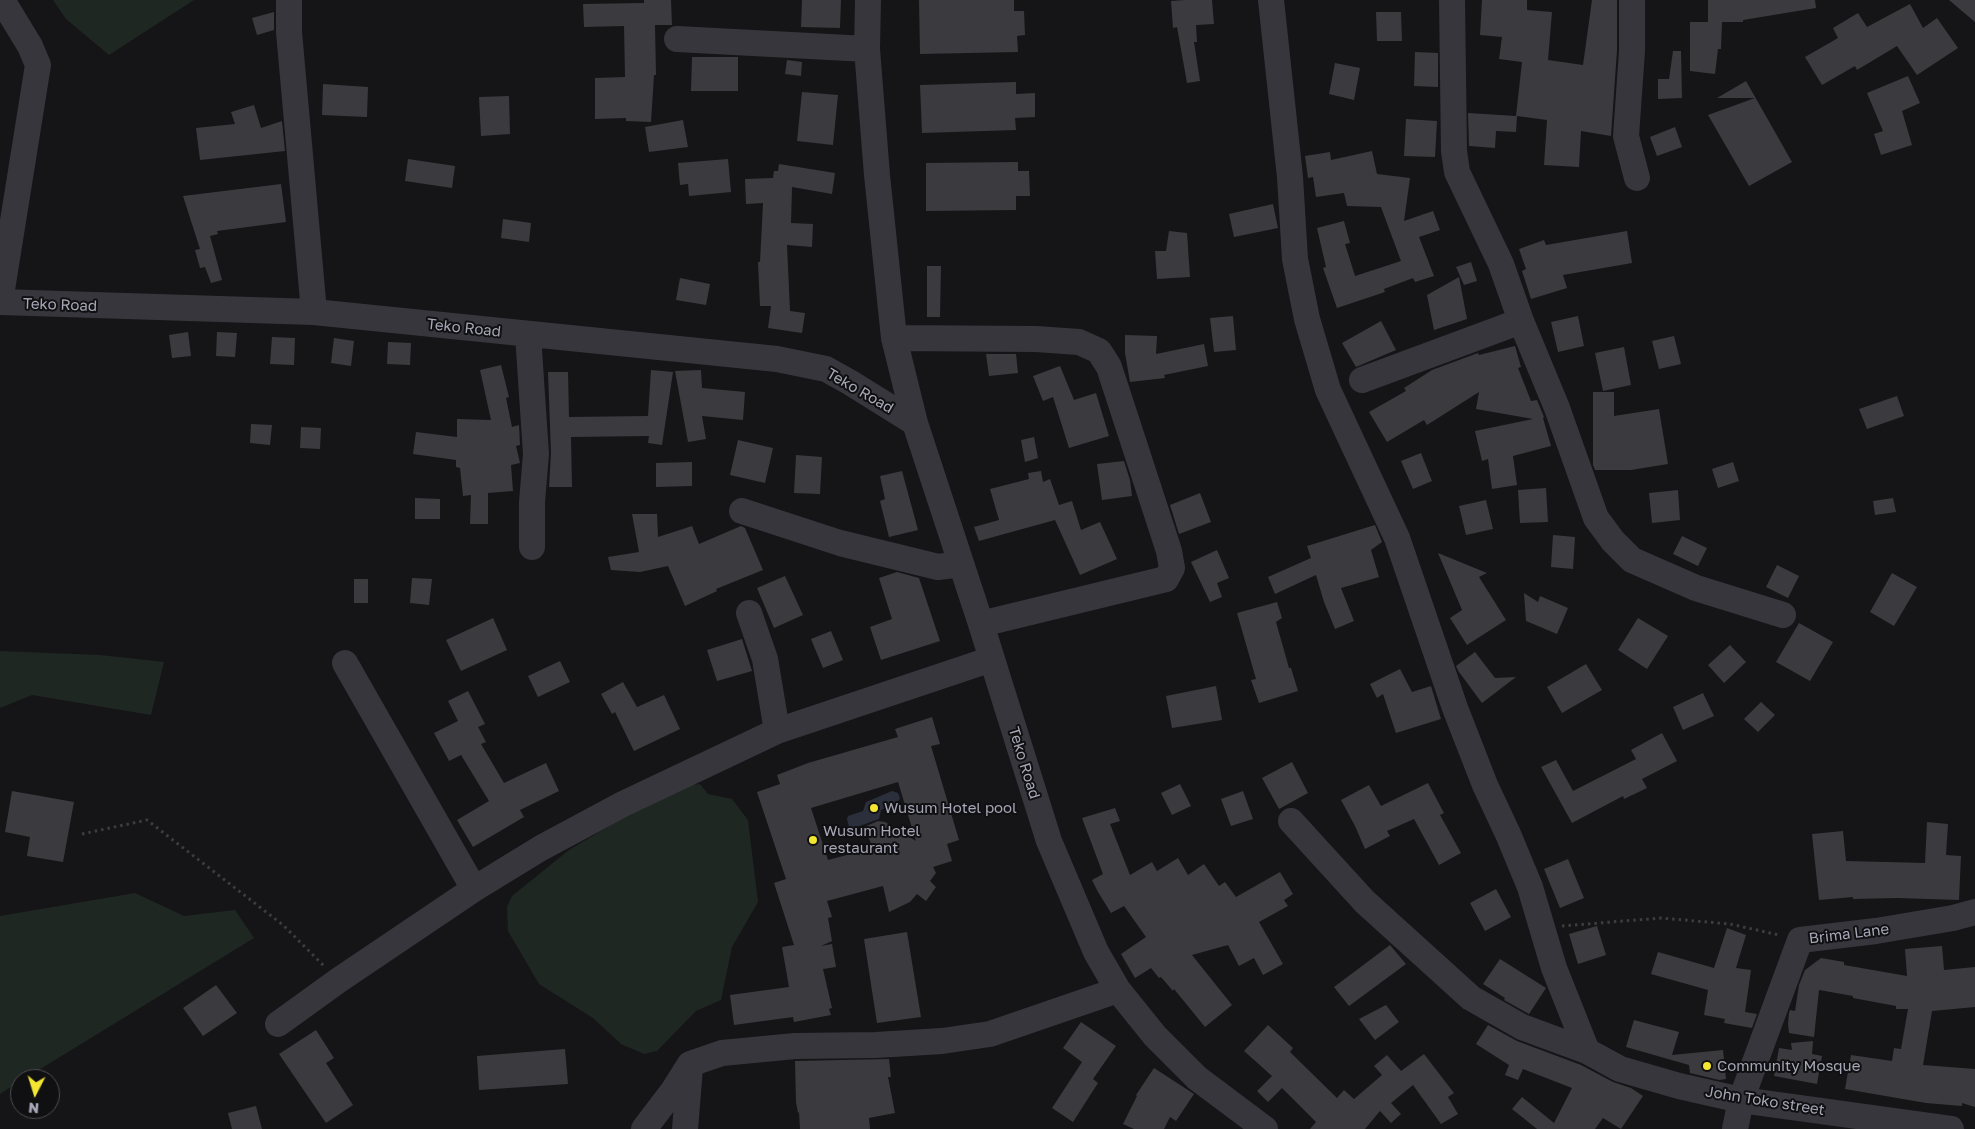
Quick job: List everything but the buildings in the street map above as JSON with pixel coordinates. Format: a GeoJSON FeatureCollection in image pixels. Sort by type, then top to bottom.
{"type":"FeatureCollection","features":[{"type":"Feature","properties":{"kind":"street"},"geometry":{"type":"LineString","coordinates":[[0,302],[38,65],[30,46],[2,0]]}},
{"type":"Feature","properties":{"kind":"street"},"geometry":{"type":"LineString","coordinates":[[289,0],[289,32],[314,312]]}},
{"type":"Feature","properties":{"kind":"street"},"geometry":{"type":"LineString","coordinates":[[868,0],[867,49],[877,175],[894,338],[915,423]]}},
{"type":"Feature","properties":{"kind":"street"},"geometry":{"type":"LineString","coordinates":[[1271,0],[1290,177],[1295,259],[1307,319],[1328,390],[1397,538],[1455,708],[1485,785],[1530,887],[1554,968],[1587,1051]]}},
{"type":"Feature","properties":{"kind":"street"},"geometry":{"type":"LineString","coordinates":[[1452,0],[1454,151],[1456,172],[1501,264],[1521,320],[1557,408],[1596,518],[1613,541],[1632,560],[1696,588],[1783,615]]}},
{"type":"Feature","properties":{"kind":"street"},"geometry":{"type":"LineString","coordinates":[[1632,0],[1632,51],[1626,136],[1636,178]]}},
{"type":"Feature","properties":{"kind":"street"},"geometry":{"type":"LineString","coordinates":[[677,39],[867,49]]}},
{"type":"Feature","properties":{"kind":"street","name":"Teko Road"},"geometry":{"type":"LineString","coordinates":[[0,302],[314,312],[778,359],[826,369],[851,382],[915,423],[1049,841],[1096,952],[1118,990],[1155,1036],[1197,1078],[1265,1129]]}},
{"type":"Feature","properties":{"kind":"street"},"geometry":{"type":"LineString","coordinates":[[1362,380],[1521,320]]}},
{"type":"Feature","properties":{"kind":"street"},"geometry":{"type":"LineString","coordinates":[[528,334],[536,454],[532,502],[532,547]]}},
{"type":"Feature","properties":{"kind":"street"},"geometry":{"type":"LineString","coordinates":[[894,338],[1062,340],[1079,342],[1099,351],[1109,367],[1169,551],[1172,568],[1166,579],[981,624]]}},
{"type":"Feature","properties":{"kind":"street"},"geometry":{"type":"LineString","coordinates":[[742,511],[840,542],[938,567],[961,564]]}},
{"type":"Feature","properties":{"kind":"street"},"geometry":{"type":"LineString","coordinates":[[749,613],[765,659],[777,731]]}},
{"type":"Feature","properties":{"kind":"street"},"geometry":{"type":"LineString","coordinates":[[278,1024],[339,980],[474,889],[541,848],[623,804],[777,731],[992,659]]}},
{"type":"Feature","properties":{"kind":"street"},"geometry":{"type":"LineString","coordinates":[[345,662],[474,889]]}},
{"type":"Feature","properties":{"kind":"street","name":"John Toko street"},"geometry":{"type":"LineString","coordinates":[[1291,821],[1365,902],[1471,998],[1522,1027],[1587,1051],[1620,1069],[1679,1086],[1742,1100],[1951,1129]]}},
{"type":"Feature","properties":{"kind":"street","name":"Brima Lane"},"geometry":{"type":"LineString","coordinates":[[1736,1129],[1742,1100],[1800,940],[1876,931],[1953,918],[1975,912]]}},
{"type":"Feature","properties":{"kind":"street"},"geometry":{"type":"LineString","coordinates":[[644,1129],[673,1091],[690,1064],[722,1052],[753,1048],[876,1045],[942,1041],[990,1034],[1118,990]]}},
{"type":"Feature","properties":{"kind":"street"},"geometry":{"type":"LineString","coordinates":[[685,1129],[690,1064]]}},
{"type":"Feature","properties":{"kind":"path"},"geometry":{"type":"LineString","coordinates":[[82,834],[147,820],[283,925],[339,980]]}},
{"type":"Feature","properties":{"kind":"path"},"geometry":{"type":"LineString","coordinates":[[1542,928],[1661,918],[1730,924],[1800,940]]}},
{"type":"Feature","properties":{"kind":"shaded area"},"geometry":{"type":"Polygon","coordinates":[[[53,0],[194,0],[109,55],[66,19],[53,0]]]}},
{"type":"Feature","properties":{"kind":"shaded area"},"geometry":{"type":"Polygon","coordinates":[[[0,651],[100,655],[164,662],[151,715],[32,695],[0,708],[0,651]]]}},
{"type":"Feature","properties":{"kind":"shaded area"},"geometry":{"type":"Polygon","coordinates":[[[700,784],[708,794],[732,799],[748,820],[758,902],[732,947],[721,1000],[696,1011],[657,1051],[644,1054],[621,1044],[593,1018],[539,984],[508,931],[507,907],[512,896],[569,850],[675,787],[700,784]]]}},
{"type":"Feature","properties":{"kind":"shaded area"},"geometry":{"type":"Polygon","coordinates":[[[135,893],[184,916],[235,910],[254,938],[40,1069],[10,1069],[10,1088],[0,1094],[0,916],[135,893]]]}},
{"type":"Feature","properties":{"kind":"water","name":"Wusum Hotel pool"},"geometry":{"type":"Polygon","coordinates":[[[892,791],[898,793],[900,798],[898,802],[881,810],[879,819],[854,828],[849,827],[848,816],[863,811],[866,802],[892,791]]]}},
{"type":"Feature","properties":{"kind":"place","name":"Wusum Hotel pool"},"geometry":{"type":"Point","coordinates":[874,808]}},
{"type":"Feature","properties":{"kind":"place","name":"Wusum Hotel restaurant"},"geometry":{"type":"Point","coordinates":[813,840]}},
{"type":"Feature","properties":{"kind":"place","name":"Community Mosque"},"geometry":{"type":"Point","coordinates":[1707,1066]}}]}
